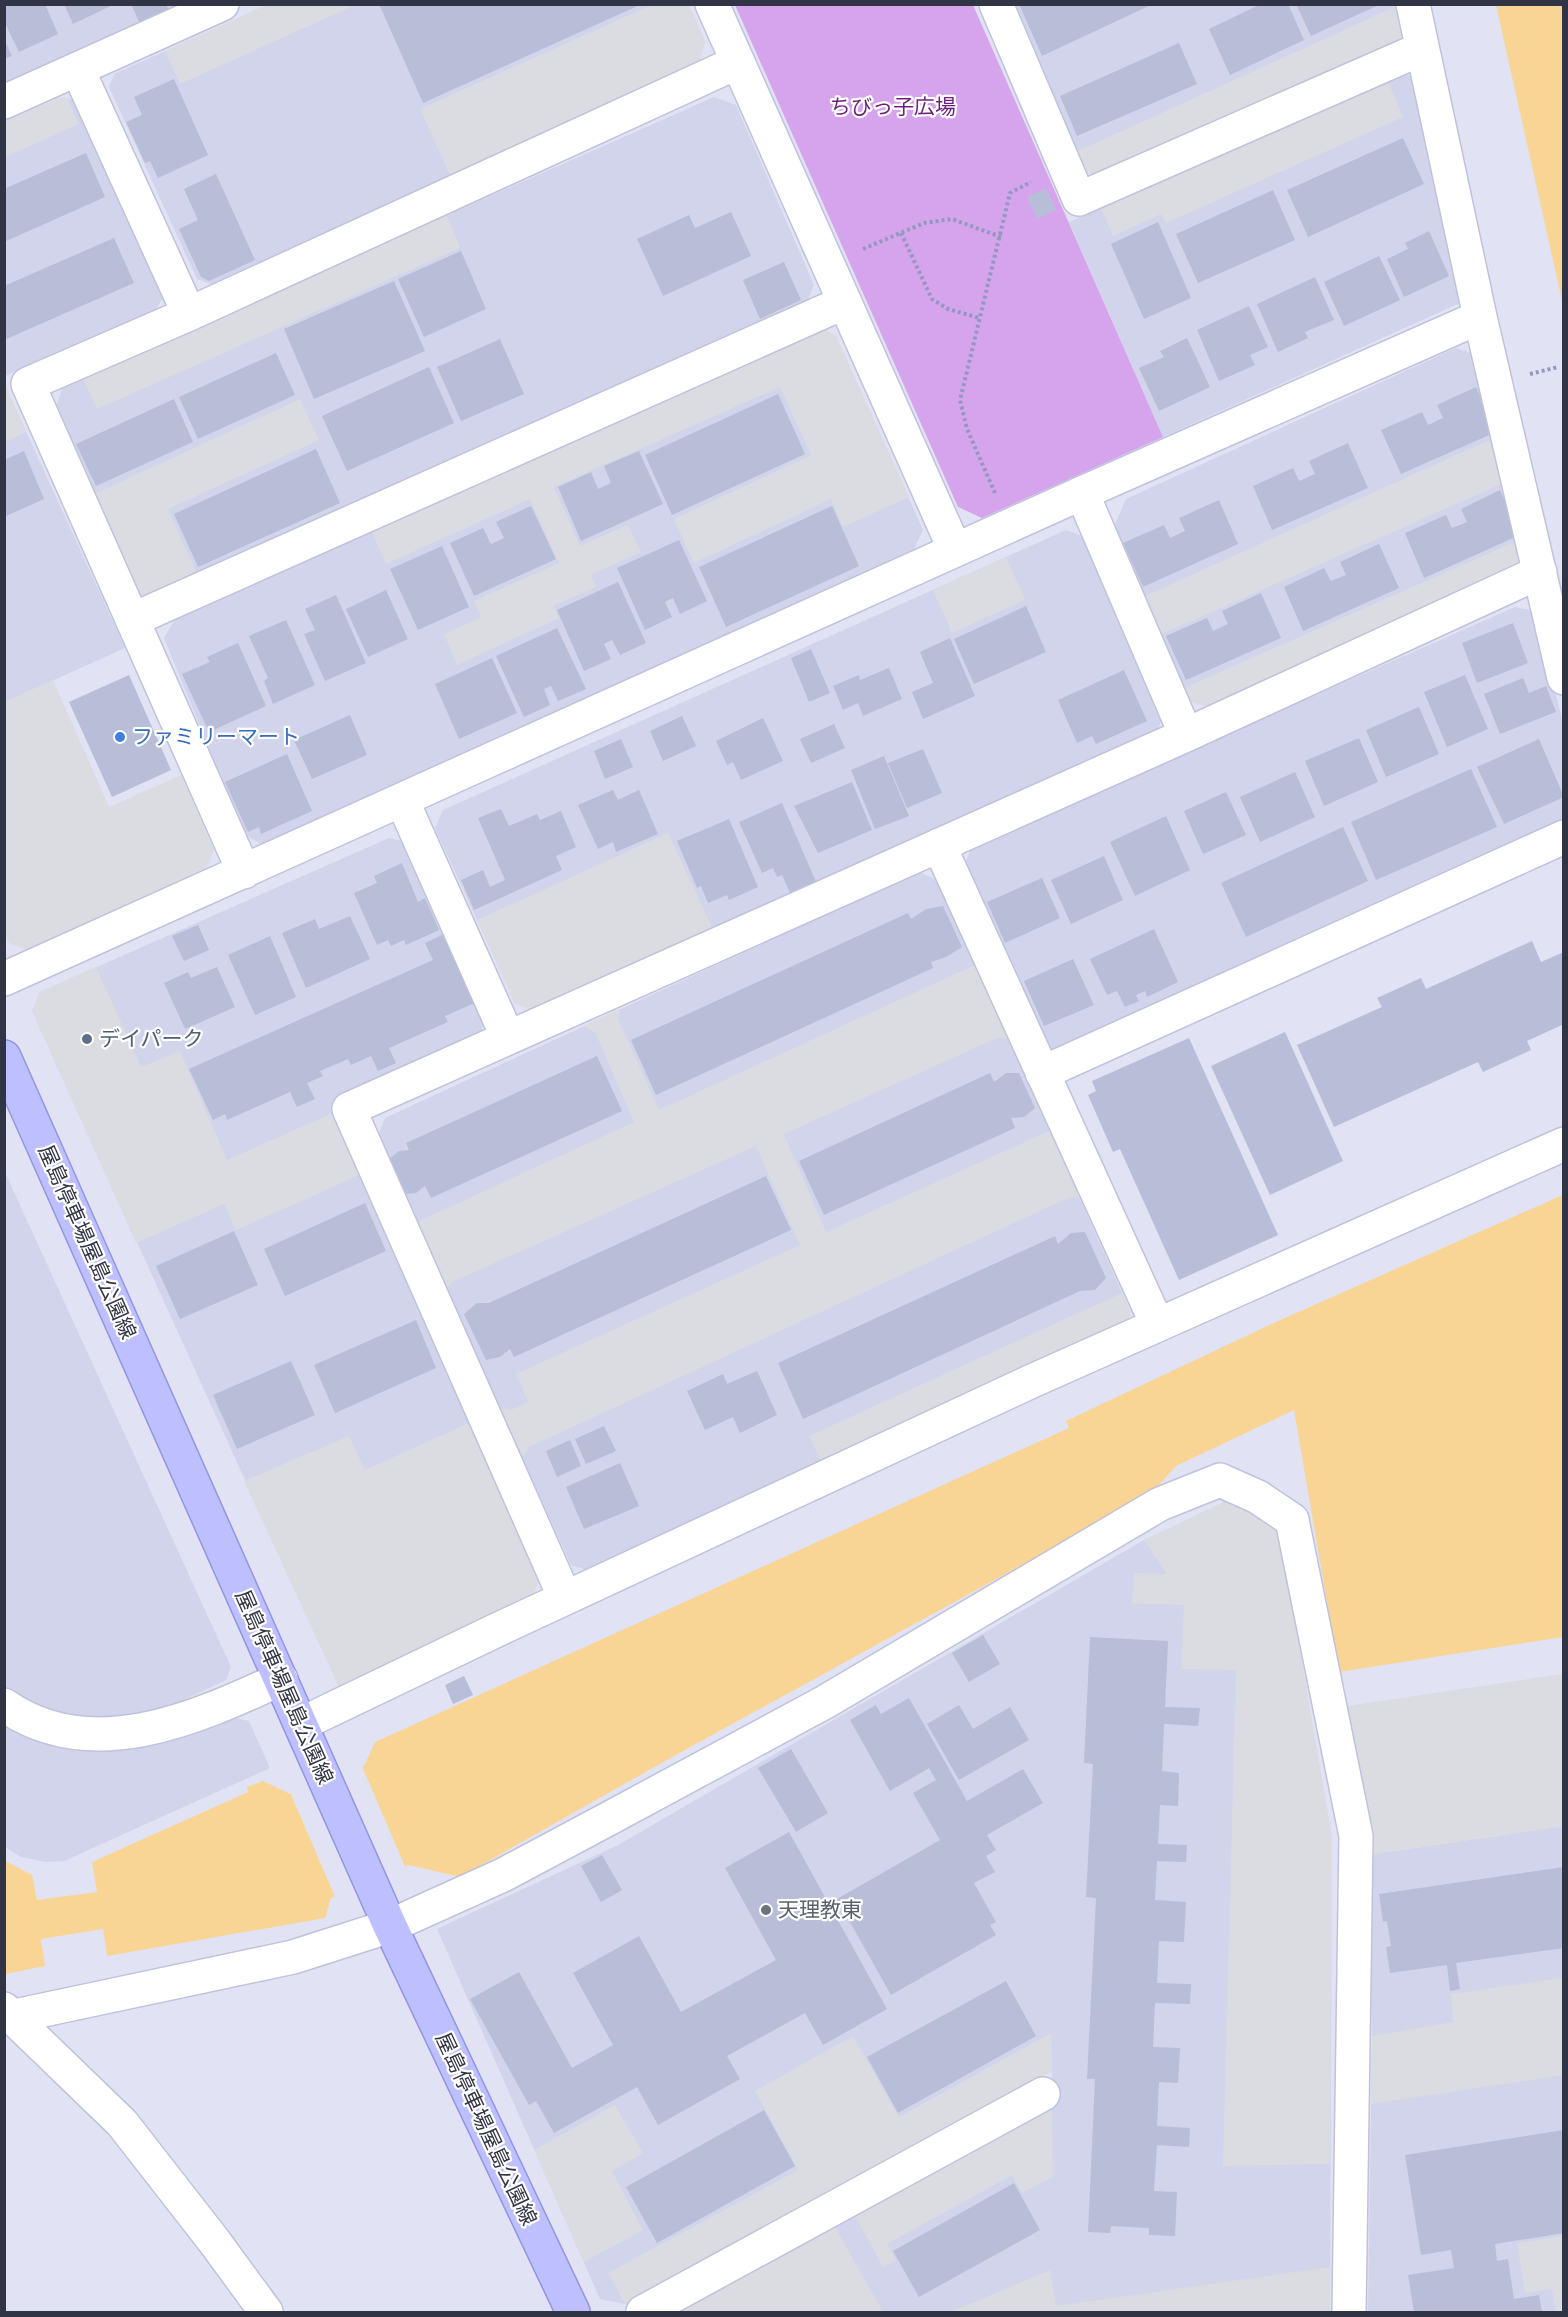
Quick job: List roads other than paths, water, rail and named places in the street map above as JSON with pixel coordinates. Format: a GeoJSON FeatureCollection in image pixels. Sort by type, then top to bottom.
{"type":"FeatureCollection","features":[{"type":"Feature","properties":{"kind":"main road","name":"屋島停車場屋島公園線"},"geometry":{"type":"LineString","coordinates":[[4,1057],[390,1926],[573,2313]]}},
{"type":"Feature","properties":{"kind":"street"},"geometry":{"type":"LineString","coordinates":[[4,102],[222,4]]}},
{"type":"Feature","properties":{"kind":"street"},"geometry":{"type":"LineString","coordinates":[[712,4],[955,550]]}},
{"type":"Feature","properties":{"kind":"street"},"geometry":{"type":"LineString","coordinates":[[996,4],[1078,199],[1422,49]]}},
{"type":"Feature","properties":{"kind":"street"},"geometry":{"type":"LineString","coordinates":[[1413,4],[1480,316],[1563,678]]}},
{"type":"Feature","properties":{"kind":"street"},"geometry":{"type":"LineString","coordinates":[[244,872],[28,384],[189,314],[738,62]]}},
{"type":"Feature","properties":{"kind":"street"},"geometry":{"type":"LineString","coordinates":[[78,70],[189,314]]}},
{"type":"Feature","properties":{"kind":"street"},"geometry":{"type":"LineString","coordinates":[[134,620],[844,302]]}},
{"type":"Feature","properties":{"kind":"street"},"geometry":{"type":"LineString","coordinates":[[4,979],[1480,316]]}},
{"type":"Feature","properties":{"kind":"street"},"geometry":{"type":"LineString","coordinates":[[1082,493],[1186,735]]}},
{"type":"Feature","properties":{"kind":"street"},"geometry":{"type":"LineString","coordinates":[[565,1598],[349,1109],[1186,735],[1540,572]]}},
{"type":"Feature","properties":{"kind":"street"},"geometry":{"type":"LineString","coordinates":[[402,800],[508,1038]]}},
{"type":"Feature","properties":{"kind":"street"},"geometry":{"type":"LineString","coordinates":[[1042,1073],[1563,837]]}},
{"type":"Feature","properties":{"kind":"street"},"geometry":{"type":"LineString","coordinates":[[939,845],[1157,1324]]}},
{"type":"Feature","properties":{"kind":"street"},"geometry":{"type":"LineString","coordinates":[[301,1724],[565,1598],[1157,1324],[1563,1144]]}},
{"type":"Feature","properties":{"kind":"street"},"geometry":{"type":"LineString","coordinates":[[10,2012],[292,1957],[390,1926],[503,1875],[639,1803],[825,1702],[1160,1504],[1220,1480],[1258,1497],[1292,1520],[1356,1836],[1349,2313]]}},
{"type":"Feature","properties":{"kind":"street"},"geometry":{"type":"LineString","coordinates":[[4,1705],[21,1716],[52,1729],[87,1735],[120,1732],[172,1724],[281,1679]]}},
{"type":"Feature","properties":{"kind":"street"},"geometry":{"type":"LineString","coordinates":[[10,2012],[122,2123],[214,2241],[266,2313]]}},
{"type":"Feature","properties":{"kind":"street"},"geometry":{"type":"LineString","coordinates":[[643,2313],[1043,2094]]}},
{"type":"Feature","properties":{"kind":"place","name":"ファミリーマート"},"geometry":{"type":"Point","coordinates":[120,737]}},
{"type":"Feature","properties":{"kind":"place","name":"デイパーク"},"geometry":{"type":"Point","coordinates":[87,1039]}},
{"type":"Feature","properties":{"kind":"place","name":"天理教東"},"geometry":{"type":"Point","coordinates":[766,1910]}},
{"type":"Feature","properties":{"kind":"park label","name":"ちびっ子広場"},"geometry":{"type":"Point","coordinates":[893,107]}}]}
